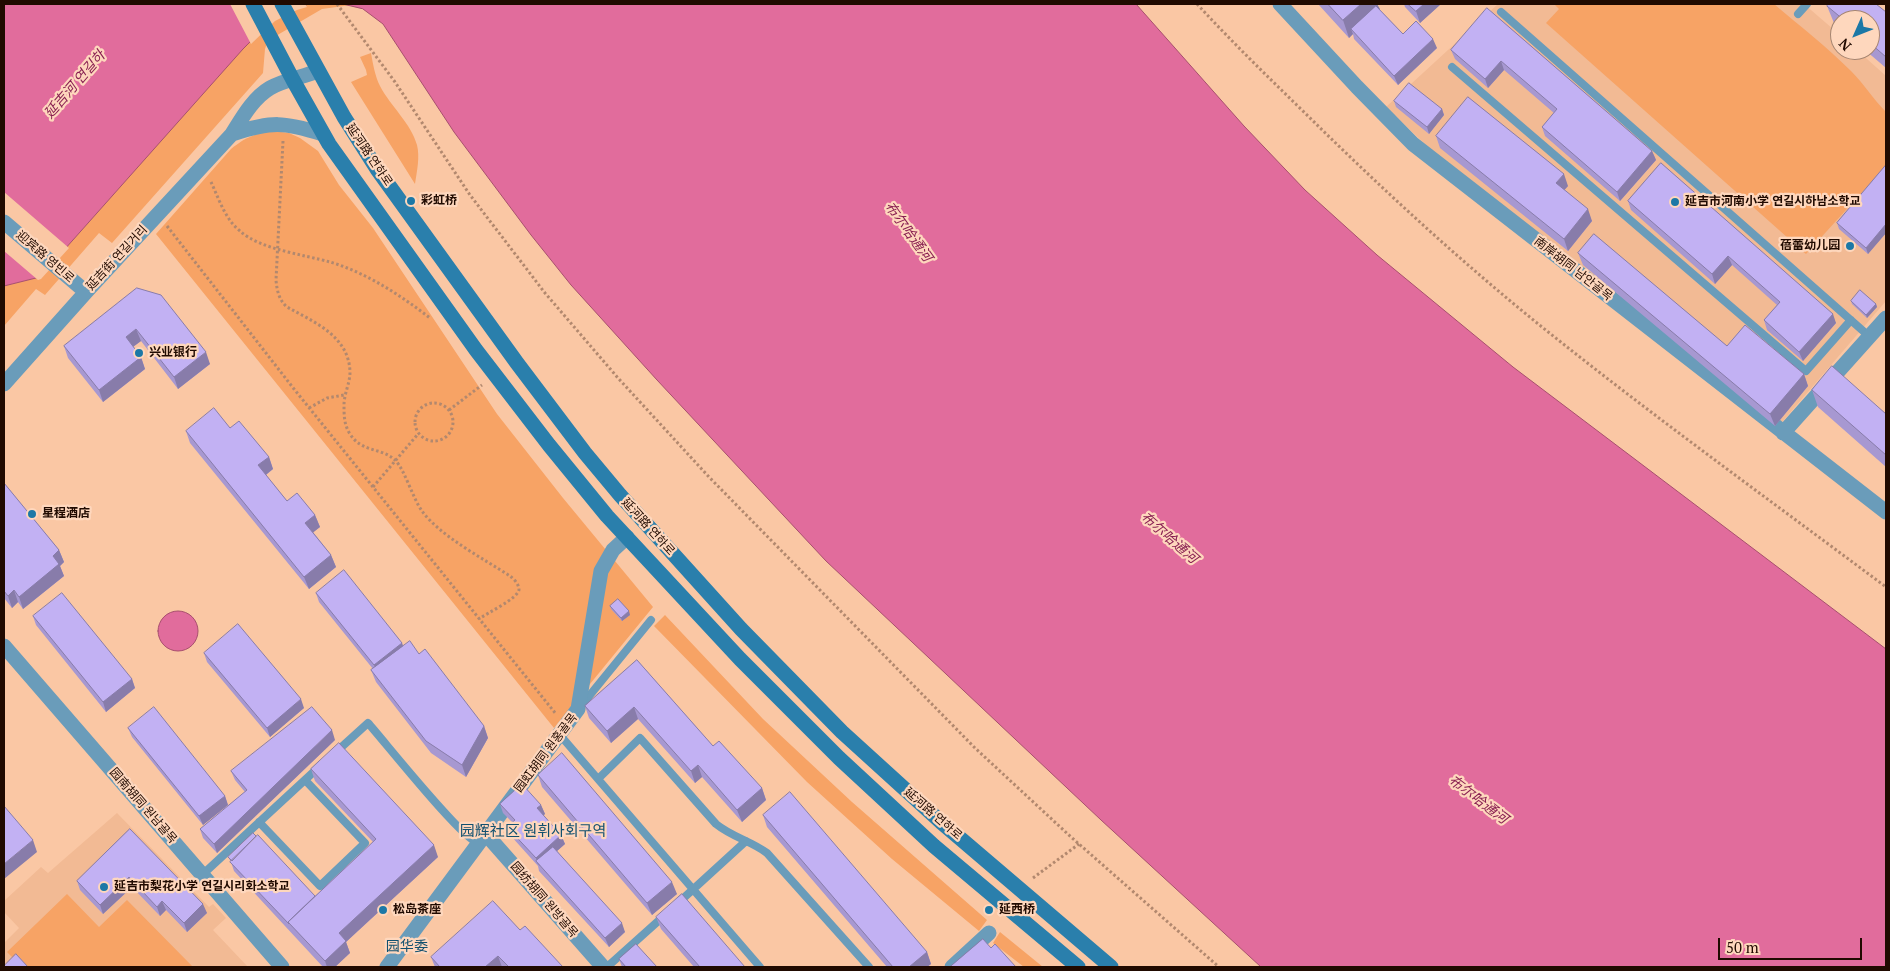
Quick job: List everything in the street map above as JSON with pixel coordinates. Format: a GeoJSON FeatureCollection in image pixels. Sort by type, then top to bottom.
{"type":"FeatureCollection","features":[{"type":"Feature","properties":{"kind":"main road","name":"延河路 연하로"},"geometry":{"type":"LineString","coordinates":[[253,4],[323,134],[370,203],[476,350],[554,452],[607,516],[740,659],[839,758],[934,846],[1078,967]]}},
{"type":"Feature","properties":{"kind":"main road","name":"延河路 연하로"},"geometry":{"type":"LineString","coordinates":[[282,4],[318,72],[377,169],[479,311],[585,453],[649,528],[741,629],[842,732],[941,822],[1111,967]]}},
{"type":"Feature","properties":{"kind":"street","name":"南岸胡同 남안골목"},"geometry":{"type":"LineString","coordinates":[[1280,4],[1413,144],[1886,512]]}},
{"type":"Feature","properties":{"kind":"street","name":"延吉街 연길거리"},"geometry":{"type":"LineString","coordinates":[[4,384],[232,134],[243,116],[268,89],[290,74],[318,72]]}},
{"type":"Feature","properties":{"kind":"street","name":"延吉街 연길거리"},"geometry":{"type":"LineString","coordinates":[[232,134],[257,126],[281,124],[323,134]]}},
{"type":"Feature","properties":{"kind":"street","name":"迎宾路 영빈로"},"geometry":{"type":"LineString","coordinates":[[4,222],[86,292]]}},
{"type":"Feature","properties":{"kind":"street"},"geometry":{"type":"LineString","coordinates":[[1783,433],[1886,318]]}},
{"type":"Feature","properties":{"kind":"street","name":"园虹胡同 원홍골목"},"geometry":{"type":"LineString","coordinates":[[387,967],[578,710],[601,571],[613,550],[627,537]]}},
{"type":"Feature","properties":{"kind":"street","name":"园南胡同 원남골목"},"geometry":{"type":"LineString","coordinates":[[4,646],[282,967]]}},
{"type":"Feature","properties":{"kind":"street","name":"园纺胡同 원방골목"},"geometry":{"type":"LineString","coordinates":[[482,838],[603,967]]}},
{"type":"Feature","properties":{"kind":"street"},"geometry":{"type":"LineString","coordinates":[[952,967],[989,933]]}},
{"type":"Feature","properties":{"kind":"lane"},"geometry":{"type":"LineString","coordinates":[[1798,14],[1807,4]]}},
{"type":"Feature","properties":{"kind":"lane"},"geometry":{"type":"LineString","coordinates":[[1501,12],[1870,337]]}},
{"type":"Feature","properties":{"kind":"lane"},"geometry":{"type":"LineString","coordinates":[[1452,67],[1806,371],[1851,320]]}},
{"type":"Feature","properties":{"kind":"lane"},"geometry":{"type":"LineString","coordinates":[[578,710],[651,620]]}},
{"type":"Feature","properties":{"kind":"lane"},"geometry":{"type":"LineString","coordinates":[[333,755],[368,722],[456,824],[474,842],[482,838]]}},
{"type":"Feature","properties":{"kind":"lane"},"geometry":{"type":"LineString","coordinates":[[563,730],[598,779],[760,967]]}},
{"type":"Feature","properties":{"kind":"lane"},"geometry":{"type":"LineString","coordinates":[[598,779],[640,738],[716,824],[727,833],[767,853],[864,966]]}},
{"type":"Feature","properties":{"kind":"lane"},"geometry":{"type":"LineString","coordinates":[[202,875],[326,761]]}},
{"type":"Feature","properties":{"kind":"lane"},"geometry":{"type":"LineString","coordinates":[[259,822],[320,886],[365,843],[305,780]]}},
{"type":"Feature","properties":{"kind":"lane"},"geometry":{"type":"LineString","coordinates":[[607,967],[746,841]]}},
{"type":"Feature","properties":{"kind":"path"},"geometry":{"type":"LineString","coordinates":[[336,4],[395,82],[470,195],[545,293],[618,378],[709,477],[975,748],[1079,844],[1219,967]]}},
{"type":"Feature","properties":{"kind":"path"},"geometry":{"type":"LineString","coordinates":[[1197,4],[1369,176],[1473,270],[1645,407],[1886,587]]}},
{"type":"Feature","properties":{"kind":"path"},"geometry":{"type":"LineString","coordinates":[[283,136],[276,280],[282,303],[328,330],[340,343],[347,355],[350,371],[344,395],[344,420],[350,434],[360,446],[380,452],[396,461],[421,510],[439,528],[517,582],[519,590],[515,596],[479,618]]}},
{"type":"Feature","properties":{"kind":"path"},"geometry":{"type":"LineString","coordinates":[[210,179],[226,215],[240,231],[253,240],[332,263],[359,274],[402,297],[430,318]]}},
{"type":"Feature","properties":{"kind":"path"},"geometry":{"type":"LineString","coordinates":[[158,214],[309,408],[479,618],[563,730]]}},
{"type":"Feature","properties":{"kind":"path"},"geometry":{"type":"LineString","coordinates":[[449,410],[483,385]]}},
{"type":"Feature","properties":{"kind":"path"},"geometry":{"type":"LineString","coordinates":[[309,408],[327,398],[344,395]]}},
{"type":"Feature","properties":{"kind":"path"},"geometry":{"type":"LineString","coordinates":[[438,403],[449,410],[453,422],[450,433],[446,438],[434,442],[428,441],[418,434],[415,428],[416,415],[425,405],[438,403]]}},
{"type":"Feature","properties":{"kind":"path"},"geometry":{"type":"LineString","coordinates":[[373,487],[418,434]]}},
{"type":"Feature","properties":{"kind":"path"},"geometry":{"type":"LineString","coordinates":[[1034,878],[1079,844]]}},
{"type":"Feature","properties":{"kind":"shaded area"},"geometry":{"type":"Polygon","coordinates":[[[309,4],[351,5],[322,9],[267,43],[263,73],[112,243],[99,233],[45,295],[36,289],[4,326],[4,286],[40,277],[242,49],[272,21],[288,11],[309,4]]]}},
{"type":"Feature","properties":{"kind":"shaded area","name":"延吉市河南小学 연길시하남소학교"},"geometry":{"type":"Polygon","coordinates":[[[1498,4],[1804,4],[1830,26],[1830,60],[1868,60],[1886,76],[1886,301],[1777,428],[1425,144],[1386,107],[1498,4]]]}},
{"type":"Feature","properties":{"kind":"shaded area"},"geometry":{"type":"Polygon","coordinates":[[[1554,4],[1774,4],[1830,51],[1830,60],[1840,60],[1842,62],[1886,112],[1886,166],[1806,254],[1546,23],[1559,9],[1554,4]]]}},
{"type":"Feature","properties":{"kind":"shaded area"},"geometry":{"type":"Polygon","coordinates":[[[371,53],[375,74],[380,86],[406,122],[417,145],[418,159],[415,184],[351,82],[367,75],[360,57],[371,53]]]}},
{"type":"Feature","properties":{"kind":"shaded area"},"geometry":{"type":"Polygon","coordinates":[[[273,131],[289,133],[300,138],[318,151],[339,185],[373,228],[497,414],[653,607],[554,728],[156,234],[231,149],[250,137],[273,131]]]}},
{"type":"Feature","properties":{"kind":"shaded area"},"geometry":{"type":"Polygon","coordinates":[[[665,615],[763,719],[852,802],[987,920],[979,931],[892,859],[807,782],[654,626],[665,615]]]}},
{"type":"Feature","properties":{"kind":"shaded area","name":"延吉市梨花小学 연길시리화소학교"},"geometry":{"type":"Polygon","coordinates":[[[117,813],[209,907],[213,904],[226,918],[213,930],[248,967],[4,967],[4,943],[19,928],[4,912],[4,901],[41,867],[48,873],[117,813]]]}},
{"type":"Feature","properties":{"kind":"shaded area"},"geometry":{"type":"Polygon","coordinates":[[[67,894],[99,927],[127,900],[193,967],[22,967],[7,952],[67,894]]]}},
{"type":"Feature","properties":{"kind":"shaded area"},"geometry":{"type":"Polygon","coordinates":[[[1000,932],[1043,967],[1024,967],[993,943],[1000,932]]]}},
{"type":"Feature","properties":{"kind":"water","name":"延吉河 연길하"},"geometry":{"type":"Polygon","coordinates":[[[4,4],[309,4],[288,11],[272,21],[243,49],[40,277],[4,286],[4,4]]]}},
{"type":"Feature","properties":{"kind":"water","name":"布尔哈通河"},"geometry":{"type":"Polygon","coordinates":[[[343,4],[1136,4],[1244,126],[1305,190],[1377,255],[1513,367],[1886,649],[1886,967],[1261,967],[1101,820],[826,561],[571,285],[454,132],[383,24],[363,9],[343,4]]]}},
{"type":"Feature","properties":{"kind":"water"},"geometry":{"type":"Polygon","coordinates":[[[174,611],[182,611],[189,614],[195,620],[198,631],[195,642],[189,648],[182,651],[174,651],[167,648],[161,642],[158,635],[158,627],[161,620],[167,614],[174,611]]]}},
{"type":"Feature","properties":{"kind":"pier"},"geometry":{"type":"Polygon","coordinates":[[[230,4],[305,4],[307,7],[275,21],[251,44],[230,4]]]}},
{"type":"Feature","properties":{"kind":"pier"},"geometry":{"type":"Polygon","coordinates":[[[4,192],[69,248],[41,279],[38,280],[4,251],[4,192]]]}},
{"type":"Feature","properties":{"kind":"building"},"geometry":{"type":"Polygon","coordinates":[[[1328,4],[1361,4],[1343,20],[1328,4]]]}},
{"type":"Feature","properties":{"kind":"building"},"geometry":{"type":"Polygon","coordinates":[[[1408,4],[1424,4],[1416,11],[1408,4]]]}},
{"type":"Feature","properties":{"kind":"building"},"geometry":{"type":"Polygon","coordinates":[[[1829,4],[1876,4],[1886,12],[1886,57],[1880,52],[1880,10],[1832,10],[1827,6],[1829,4]]]}},
{"type":"Feature","properties":{"kind":"building"},"geometry":{"type":"Polygon","coordinates":[[[1376,6],[1403,34],[1416,21],[1433,39],[1394,76],[1351,29],[1376,6]]]}},
{"type":"Feature","properties":{"kind":"building"},"geometry":{"type":"Polygon","coordinates":[[[1487,8],[1652,151],[1617,192],[1542,127],[1557,109],[1501,61],[1485,79],[1451,50],[1487,8]]]}},
{"type":"Feature","properties":{"kind":"building"},"geometry":{"type":"Polygon","coordinates":[[[1409,83],[1442,109],[1427,127],[1394,101],[1409,83]]]}},
{"type":"Feature","properties":{"kind":"building"},"geometry":{"type":"Polygon","coordinates":[[[1468,97],[1564,174],[1556,183],[1588,209],[1564,239],[1436,136],[1468,97]]]}},
{"type":"Feature","properties":{"kind":"building"},"geometry":{"type":"Polygon","coordinates":[[[1661,163],[1833,314],[1799,352],[1764,320],[1780,302],[1728,256],[1712,274],[1628,201],[1661,163]]]}},
{"type":"Feature","properties":{"kind":"building"},"geometry":{"type":"Polygon","coordinates":[[[1886,165],[1886,224],[1866,248],[1837,223],[1886,165]]]}},
{"type":"Feature","properties":{"kind":"building"},"geometry":{"type":"Polygon","coordinates":[[[1594,234],[1727,346],[1745,325],[1804,374],[1770,414],[1578,253],[1594,234]]]}},
{"type":"Feature","properties":{"kind":"building"},"geometry":{"type":"Polygon","coordinates":[[[137,288],[161,295],[206,352],[174,377],[136,329],[126,337],[141,357],[99,390],[64,346],[137,288]]]}},
{"type":"Feature","properties":{"kind":"building"},"geometry":{"type":"Polygon","coordinates":[[[1860,290],[1876,304],[1866,315],[1851,301],[1860,290]]]}},
{"type":"Feature","properties":{"kind":"building"},"geometry":{"type":"Polygon","coordinates":[[[1832,366],[1886,414],[1886,455],[1812,390],[1832,366]]]}},
{"type":"Feature","properties":{"kind":"building"},"geometry":{"type":"Polygon","coordinates":[[[214,408],[230,428],[239,421],[269,457],[258,465],[287,501],[297,493],[315,515],[305,523],[331,555],[304,577],[186,431],[214,408]]]}},
{"type":"Feature","properties":{"kind":"building"},"geometry":{"type":"Polygon","coordinates":[[[4,483],[59,550],[53,556],[59,564],[19,597],[14,590],[8,596],[4,591],[4,483]]]}},
{"type":"Feature","properties":{"kind":"building"},"geometry":{"type":"Polygon","coordinates":[[[344,570],[402,643],[374,665],[316,593],[344,570]]]}},
{"type":"Feature","properties":{"kind":"building"},"geometry":{"type":"Polygon","coordinates":[[[62,593],[132,679],[103,702],[33,616],[62,593]]]}},
{"type":"Feature","properties":{"kind":"building"},"geometry":{"type":"Polygon","coordinates":[[[618,599],[629,611],[621,618],[610,606],[618,599]]]}},
{"type":"Feature","properties":{"kind":"building"},"geometry":{"type":"Polygon","coordinates":[[[238,624],[301,699],[267,728],[204,653],[238,624]]]}},
{"type":"Feature","properties":{"kind":"building"},"geometry":{"type":"Polygon","coordinates":[[[410,641],[419,654],[425,649],[484,726],[462,765],[426,741],[371,670],[410,641]]]}},
{"type":"Feature","properties":{"kind":"building"},"geometry":{"type":"Polygon","coordinates":[[[637,660],[713,746],[719,741],[762,788],[737,810],[698,765],[691,771],[634,707],[607,731],[585,706],[637,660]]]}},
{"type":"Feature","properties":{"kind":"building"},"geometry":{"type":"Polygon","coordinates":[[[154,707],[225,796],[199,816],[128,728],[154,707]]]}},
{"type":"Feature","properties":{"kind":"building"},"geometry":{"type":"Polygon","coordinates":[[[312,707],[332,730],[214,844],[200,829],[247,790],[231,771],[312,707]]]}},
{"type":"Feature","properties":{"kind":"building"},"geometry":{"type":"Polygon","coordinates":[[[339,743],[434,845],[339,933],[346,941],[325,961],[288,922],[376,839],[311,769],[339,743]]]}},
{"type":"Feature","properties":{"kind":"building"},"geometry":{"type":"Polygon","coordinates":[[[562,753],[672,882],[647,903],[538,775],[562,753]]]}},
{"type":"Feature","properties":{"kind":"building"},"geometry":{"type":"Polygon","coordinates":[[[522,784],[541,805],[537,808],[561,835],[536,858],[507,827],[515,820],[500,804],[522,784]]]}},
{"type":"Feature","properties":{"kind":"building"},"geometry":{"type":"Polygon","coordinates":[[[790,792],[927,952],[909,967],[893,967],[763,815],[790,792]]]}},
{"type":"Feature","properties":{"kind":"building"},"geometry":{"type":"Polygon","coordinates":[[[4,806],[33,840],[4,864],[4,806]]]}},
{"type":"Feature","properties":{"kind":"building"},"geometry":{"type":"Polygon","coordinates":[[[130,829],[203,904],[184,923],[162,901],[157,907],[129,877],[100,905],[77,881],[130,829]]]}},
{"type":"Feature","properties":{"kind":"building"},"geometry":{"type":"Polygon","coordinates":[[[253,833],[256,836],[232,861],[228,857],[253,833]]]}},
{"type":"Feature","properties":{"kind":"building"},"geometry":{"type":"Polygon","coordinates":[[[258,835],[315,896],[288,922],[289,924],[230,862],[258,835]]]}},
{"type":"Feature","properties":{"kind":"building"},"geometry":{"type":"Polygon","coordinates":[[[553,847],[622,923],[605,938],[536,861],[553,847]]]}},
{"type":"Feature","properties":{"kind":"building"},"geometry":{"type":"Polygon","coordinates":[[[682,894],[745,967],[700,967],[656,917],[682,894]]]}},
{"type":"Feature","properties":{"kind":"building"},"geometry":{"type":"Polygon","coordinates":[[[493,901],[520,930],[525,926],[563,967],[509,967],[498,956],[485,967],[440,967],[431,957],[493,901]]]}},
{"type":"Feature","properties":{"kind":"building"},"geometry":{"type":"Polygon","coordinates":[[[983,939],[991,948],[995,944],[1016,967],[950,967],[983,939]]]}},
{"type":"Feature","properties":{"kind":"building"},"geometry":{"type":"Polygon","coordinates":[[[636,944],[657,967],[626,967],[619,959],[636,944]]]}},
{"type":"Feature","properties":{"kind":"building"},"geometry":{"type":"Polygon","coordinates":[[[16,954],[28,967],[4,967],[4,966],[16,954]]]}},
{"type":"Feature","properties":{"kind":"place","name":"彩虹桥"},"geometry":{"type":"Point","coordinates":[411,201]}},
{"type":"Feature","properties":{"kind":"place","name":"延吉市河南小学 연길시하남소학교"},"geometry":{"type":"Point","coordinates":[1675,202]}},
{"type":"Feature","properties":{"kind":"place","name":"蓓蕾幼儿园"},"geometry":{"type":"Point","coordinates":[1850,246]}},
{"type":"Feature","properties":{"kind":"place","name":"兴业银行"},"geometry":{"type":"Point","coordinates":[139,353]}},
{"type":"Feature","properties":{"kind":"place","name":"星程酒店"},"geometry":{"type":"Point","coordinates":[32,514]}},
{"type":"Feature","properties":{"kind":"place","name":"延吉市梨花小学 연길시리화소학교"},"geometry":{"type":"Point","coordinates":[104,887]}},
{"type":"Feature","properties":{"kind":"place","name":"松岛茶座"},"geometry":{"type":"Point","coordinates":[383,910]}},
{"type":"Feature","properties":{"kind":"place","name":"延西桥"},"geometry":{"type":"Point","coordinates":[989,910]}},
{"type":"Feature","properties":{"kind":"district","name":"园辉社区 원휘사회구역"},"geometry":{"type":"Point","coordinates":[533,832]}},
{"type":"Feature","properties":{"kind":"district","name":"园华委"},"geometry":{"type":"Point","coordinates":[407,947]}}]}
